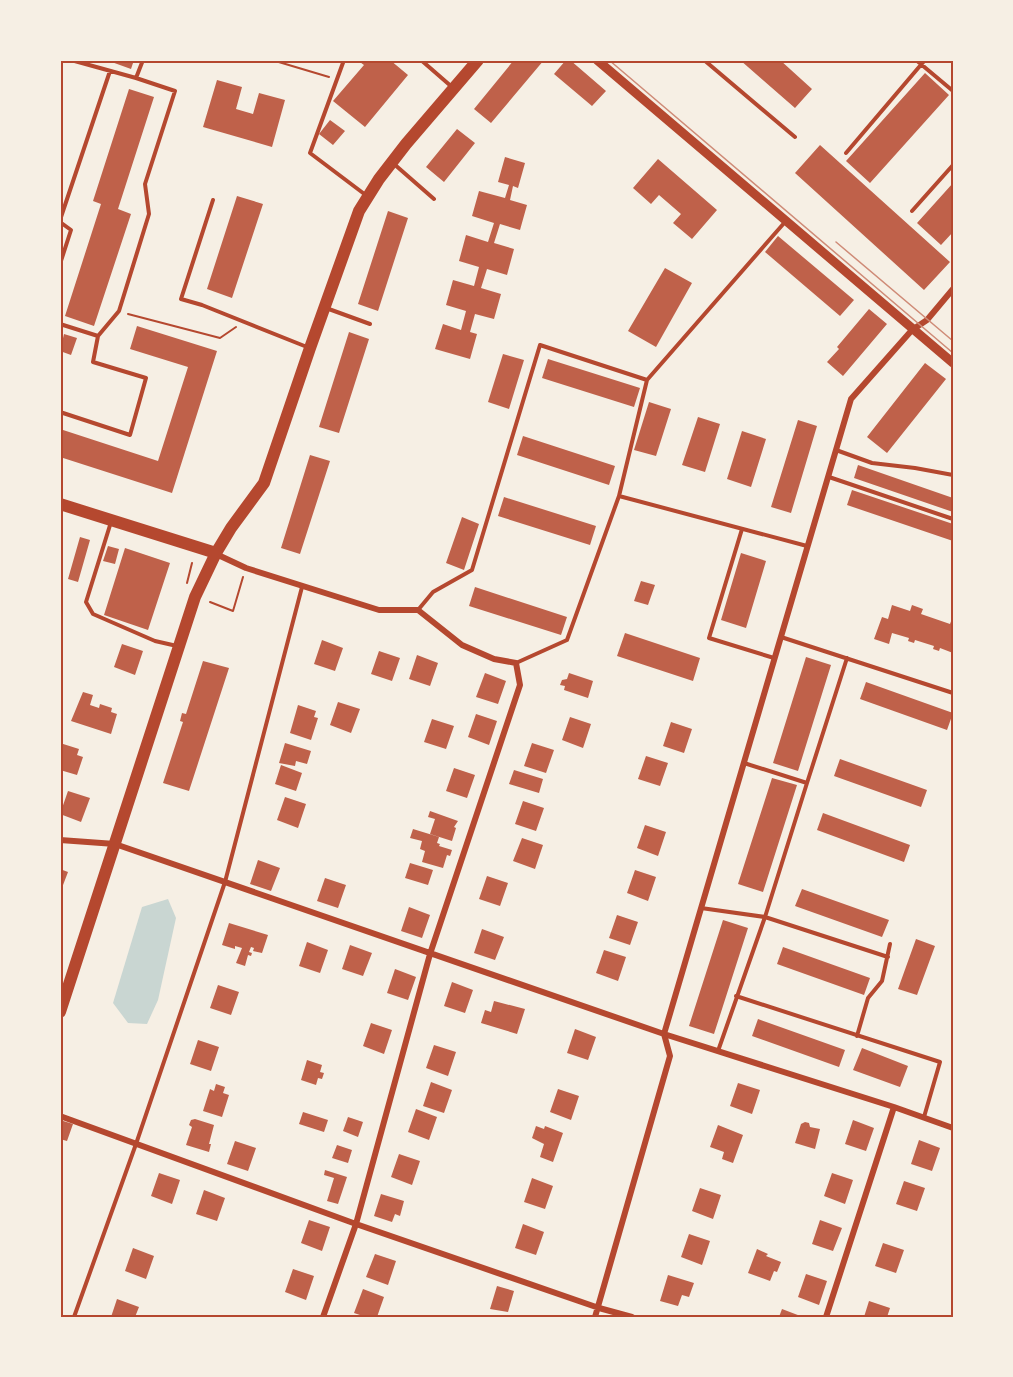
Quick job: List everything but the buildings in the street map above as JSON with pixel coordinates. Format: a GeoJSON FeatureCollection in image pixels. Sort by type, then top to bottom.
{"type":"FeatureCollection","features":[{"type":"Feature","properties":{"kind":"main road"},"geometry":{"type":"LineString","coordinates":[[60,1012],[195,597],[231,528],[264,483],[359,211],[392,162],[478,60]]}},
{"type":"Feature","properties":{"kind":"main road"},"geometry":{"type":"LineString","coordinates":[[60,504],[216,553]]}},
{"type":"Feature","properties":{"kind":"street"},"geometry":{"type":"LineString","coordinates":[[597,60],[953,363]]}},
{"type":"Feature","properties":{"kind":"street"},"geometry":{"type":"LineString","coordinates":[[595,1317],[670,1056],[664,1034],[851,399],[912,330],[927,320],[953,289]]}},
{"type":"Feature","properties":{"kind":"street"},"geometry":{"type":"LineString","coordinates":[[216,553],[246,568],[379,610],[418,610],[462,645],[494,659],[516,663],[520,685],[430,954],[356,1224],[323,1317]]}},
{"type":"Feature","properties":{"kind":"street"},"geometry":{"type":"LineString","coordinates":[[60,840],[115,844],[664,1034],[953,1128]]}},
{"type":"Feature","properties":{"kind":"street"},"geometry":{"type":"LineString","coordinates":[[826,1317],[894,1107]]}},
{"type":"Feature","properties":{"kind":"street"},"geometry":{"type":"LineString","coordinates":[[60,1116],[356,1224],[599,1308],[632,1317]]}},
{"type":"Feature","properties":{"kind":"lane"},"geometry":{"type":"LineString","coordinates":[[60,412],[130,435],[146,378],[93,362],[99,336],[119,311],[149,214],[145,184],[175,92],[136,78],[71,60]]}},
{"type":"Feature","properties":{"kind":"lane"},"geometry":{"type":"LineString","coordinates":[[136,78],[143,60]]}},
{"type":"Feature","properties":{"kind":"lane"},"geometry":{"type":"LineString","coordinates":[[344,60],[309,153],[368,197]]}},
{"type":"Feature","properties":{"kind":"lane"},"geometry":{"type":"LineString","coordinates":[[421,60],[454,89]]}},
{"type":"Feature","properties":{"kind":"lane"},"geometry":{"type":"LineString","coordinates":[[705,60],[795,137]]}},
{"type":"Feature","properties":{"kind":"lane"},"geometry":{"type":"LineString","coordinates":[[916,60],[953,91]]}},
{"type":"Feature","properties":{"kind":"lane"},"geometry":{"type":"LineString","coordinates":[[846,153],[925,60]]}},
{"type":"Feature","properties":{"kind":"lane"},"geometry":{"type":"LineString","coordinates":[[60,264],[71,230],[60,221],[110,71]]}},
{"type":"Feature","properties":{"kind":"lane"},"geometry":{"type":"LineString","coordinates":[[392,162],[434,200]]}},
{"type":"Feature","properties":{"kind":"lane"},"geometry":{"type":"LineString","coordinates":[[912,211],[953,165]]}},
{"type":"Feature","properties":{"kind":"lane"},"geometry":{"type":"LineString","coordinates":[[213,200],[181,299],[202,305],[310,348]]}},
{"type":"Feature","properties":{"kind":"lane"},"geometry":{"type":"LineString","coordinates":[[516,663],[567,640],[619,496],[647,380],[785,221]]}},
{"type":"Feature","properties":{"kind":"lane"},"geometry":{"type":"LineString","coordinates":[[324,307],[370,324]]}},
{"type":"Feature","properties":{"kind":"lane"},"geometry":{"type":"LineString","coordinates":[[60,324],[99,336]]}},
{"type":"Feature","properties":{"kind":"lane"},"geometry":{"type":"LineString","coordinates":[[418,610],[434,592],[472,570],[540,345],[647,380]]}},
{"type":"Feature","properties":{"kind":"lane"},"geometry":{"type":"LineString","coordinates":[[836,450],[872,463],[953,475]]}},
{"type":"Feature","properties":{"kind":"lane"},"geometry":{"type":"LineString","coordinates":[[828,476],[953,519]]}},
{"type":"Feature","properties":{"kind":"lane"},"geometry":{"type":"LineString","coordinates":[[619,496],[807,546]]}},
{"type":"Feature","properties":{"kind":"lane"},"geometry":{"type":"LineString","coordinates":[[112,520],[87,602],[93,614],[155,641],[178,646]]}},
{"type":"Feature","properties":{"kind":"lane"},"geometry":{"type":"LineString","coordinates":[[742,529],[709,638],[774,658]]}},
{"type":"Feature","properties":{"kind":"lane"},"geometry":{"type":"LineString","coordinates":[[74,1317],[136,1144],[225,882],[302,587]]}},
{"type":"Feature","properties":{"kind":"lane"},"geometry":{"type":"LineString","coordinates":[[781,637],[953,693]]}},
{"type":"Feature","properties":{"kind":"lane"},"geometry":{"type":"LineString","coordinates":[[718,1051],[765,917],[847,658]]}},
{"type":"Feature","properties":{"kind":"lane"},"geometry":{"type":"LineString","coordinates":[[744,762],[807,783]]}},
{"type":"Feature","properties":{"kind":"lane"},"geometry":{"type":"LineString","coordinates":[[702,908],[765,917],[888,957]]}},
{"type":"Feature","properties":{"kind":"lane"},"geometry":{"type":"LineString","coordinates":[[857,1035],[868,998],[882,981],[890,944]]}},
{"type":"Feature","properties":{"kind":"lane"},"geometry":{"type":"LineString","coordinates":[[736,996],[940,1062],[923,1117]]}},
{"type":"Feature","properties":{"kind":"path"},"geometry":{"type":"LineString","coordinates":[[272,60],[337,79]]}},
{"type":"Feature","properties":{"kind":"path"},"geometry":{"type":"LineString","coordinates":[[119,311],[220,338],[243,322]]}},
{"type":"Feature","properties":{"kind":"path"},"geometry":{"type":"LineString","coordinates":[[184,592],[192,563]]}},
{"type":"Feature","properties":{"kind":"path"},"geometry":{"type":"LineString","coordinates":[[210,602],[233,611],[244,577]]}},
{"type":"Feature","properties":{"kind":"shaded area"},"geometry":{"type":"Polygon","coordinates":[[[168,899],[176,918],[158,1000],[147,1024],[128,1023],[113,1003],[142,907],[168,899]]]}},
{"type":"Feature","properties":{"kind":"tram line"},"geometry":{"type":"LineString","coordinates":[[609,60],[953,353]]}},
{"type":"Feature","properties":{"kind":"tram line"},"geometry":{"type":"LineString","coordinates":[[836,242],[953,341]]}}]}
